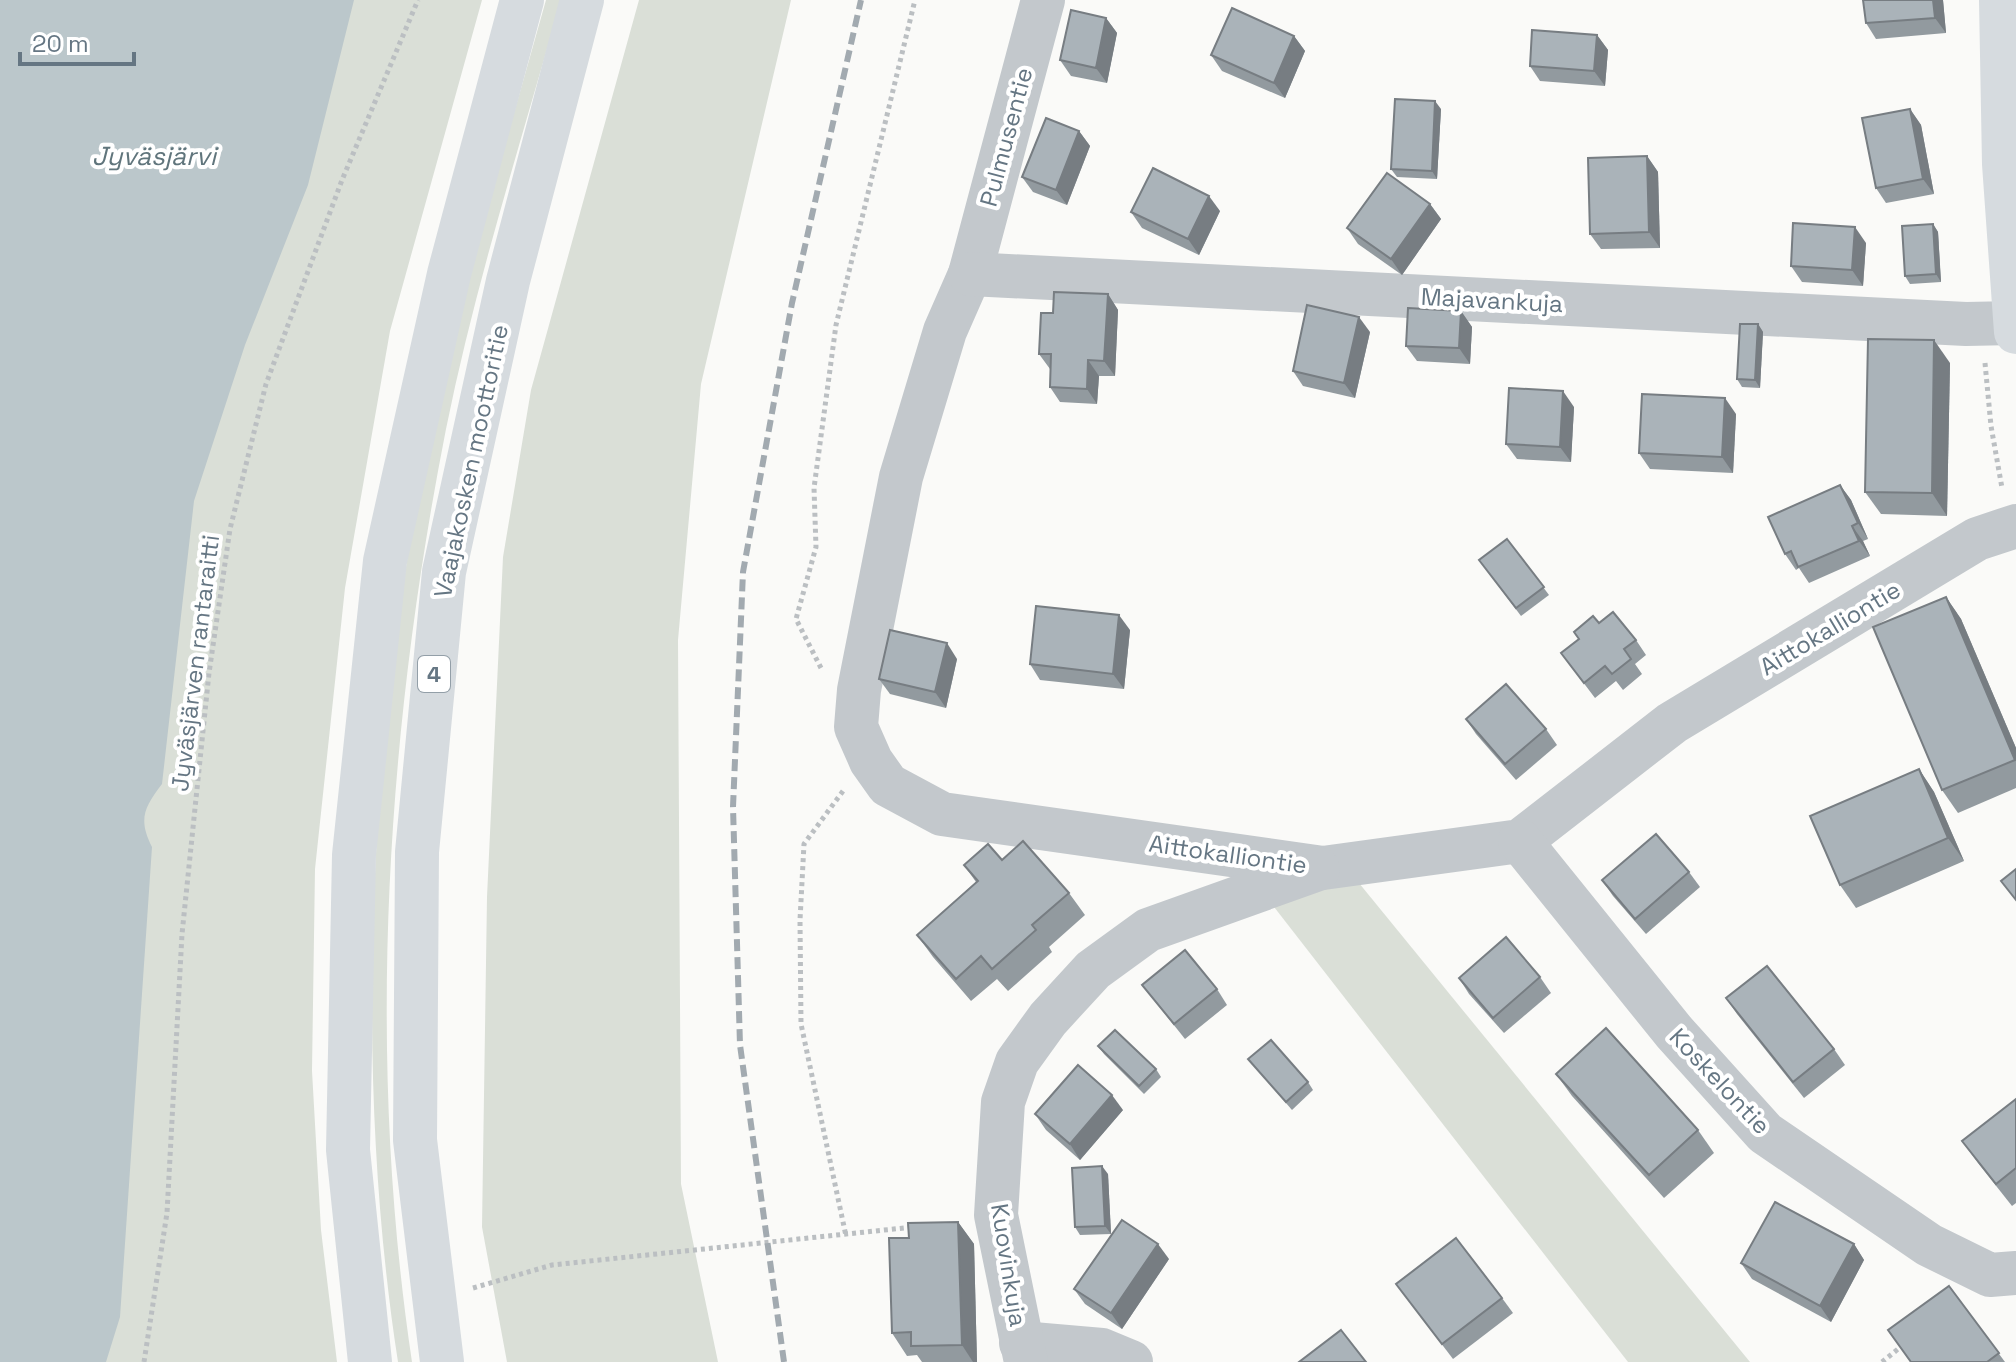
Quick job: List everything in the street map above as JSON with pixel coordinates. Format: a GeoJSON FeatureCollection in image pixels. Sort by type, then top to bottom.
{"type":"FeatureCollection","features":[{"type":"Feature","properties":{"kind":"main road"},"geometry":{"type":"LineString","coordinates":[[370,1362],[348,1150],[354,855],[385,561],[449,274],[522,0]]}},
{"type":"Feature","properties":{"kind":"main road","name":"Vaajakosken moottoritie"},"geometry":{"type":"LineString","coordinates":[[442,1362],[415,1125],[417,852],[444,572],[508,281],[582,0]]}},
{"type":"Feature","properties":{"kind":"main road"},"geometry":{"type":"LineString","coordinates":[[2001,0],[2004,164],[2015,328]]}},
{"type":"Feature","properties":{"kind":"street","name":"Pulmusentie"},"geometry":{"type":"LineString","coordinates":[[970,274],[1043,0]]}},
{"type":"Feature","properties":{"kind":"street","name":"Aittokalliontie"},"geometry":{"type":"LineString","coordinates":[[970,274],[945,331],[901,477],[856,727],[871,761],[888,785],[942,814],[1323,868],[1520,841],[1672,723],[1977,539],[2016,526]]}},
{"type":"Feature","properties":{"kind":"street","name":"Majavankuja"},"geometry":{"type":"LineString","coordinates":[[970,274],[2015,328]]}},
{"type":"Feature","properties":{"kind":"street","name":"Koskelontie"},"geometry":{"type":"LineString","coordinates":[[1520,841],[1674,1032],[1765,1133],[1929,1245],[1990,1275],[2016,1273]]}},
{"type":"Feature","properties":{"kind":"street","name":"Kuovinkuja"},"geometry":{"type":"LineString","coordinates":[[1024,1353],[996,1215],[1003,1102],[1017,1062],[1048,1019],[1093,970],[1148,930],[1323,868]]}},
{"type":"Feature","properties":{"kind":"street"},"geometry":{"type":"LineString","coordinates":[[1024,1353],[1102,1350],[1131,1362]]}},
{"type":"Feature","properties":{"kind":"path","name":"Jyväsjärven rantaraitti"},"geometry":{"type":"LineString","coordinates":[[144,1362],[167,1213],[182,934],[207,688],[233,515],[266,384],[342,180],[418,0]]}},
{"type":"Feature","properties":{"kind":"path"},"geometry":{"type":"LineString","coordinates":[[858,706],[821,669],[796,619],[816,547],[814,488],[836,325],[915,0]]}},
{"type":"Feature","properties":{"kind":"path"},"geometry":{"type":"LineString","coordinates":[[846,1236],[801,1024],[800,920],[804,844],[844,790],[871,761]]}},
{"type":"Feature","properties":{"kind":"path"},"geometry":{"type":"LineString","coordinates":[[552,1265],[830,1238],[919,1226]]}},
{"type":"Feature","properties":{"kind":"path"},"geometry":{"type":"LineString","coordinates":[[1882,1362],[1907,1342]]}},
{"type":"Feature","properties":{"kind":"shaded area"},"geometry":{"type":"Polygon","coordinates":[[[144,0],[482,0],[390,331],[345,588],[315,869],[312,1071],[321,1230],[337,1362],[0,1362],[144,0]]]}},
{"type":"Feature","properties":{"kind":"shaded area"},"geometry":{"type":"Polygon","coordinates":[[[546,0],[561,0],[499,214],[458,375],[425,544],[409,660],[389,894],[387,1012],[389,1129],[398,1246],[412,1362],[398,1362],[384,1249],[375,1131],[372,1012],[374,891],[394,651],[411,535],[445,370],[486,210],[546,0]]]}},
{"type":"Feature","properties":{"kind":"shaded area"},"geometry":{"type":"Polygon","coordinates":[[[639,0],[791,0],[701,384],[678,640],[681,1184],[718,1362],[507,1362],[482,1227],[487,897],[503,557],[531,390],[639,0]]]}},
{"type":"Feature","properties":{"kind":"shaded area"},"geometry":{"type":"Polygon","coordinates":[[[1350,872],[1750,1362],[1628,1362],[1267,898],[1350,872]]]}},
{"type":"Feature","properties":{"kind":"water","name":"Jyväsjärvi"},"geometry":{"type":"Polygon","coordinates":[[[0,0],[354,0],[308,185],[245,345],[194,501],[162,784],[147,807],[144,821],[152,847],[120,1317],[106,1362],[0,1362],[0,0]]]}},
{"type":"Feature","properties":{"kind":"building"},"geometry":{"type":"Polygon","coordinates":[[[1863,0],[1933,0],[1935,18],[1866,23],[1863,0]]]}},
{"type":"Feature","properties":{"kind":"building"},"geometry":{"type":"Polygon","coordinates":[[[1232,8],[1294,36],[1274,83],[1211,55],[1232,8]]]}},
{"type":"Feature","properties":{"kind":"building"},"geometry":{"type":"Polygon","coordinates":[[[1071,10],[1106,18],[1096,68],[1060,60],[1071,10]]]}},
{"type":"Feature","properties":{"kind":"building"},"geometry":{"type":"Polygon","coordinates":[[[1532,30],[1597,35],[1594,71],[1530,66],[1532,30]]]}},
{"type":"Feature","properties":{"kind":"building"},"geometry":{"type":"Polygon","coordinates":[[[1395,99],[1435,101],[1432,171],[1391,169],[1395,99]]]}},
{"type":"Feature","properties":{"kind":"building"},"geometry":{"type":"Polygon","coordinates":[[[1910,109],[1923,179],[1876,188],[1862,118],[1910,109]]]}},
{"type":"Feature","properties":{"kind":"building"},"geometry":{"type":"Polygon","coordinates":[[[1046,118],[1079,131],[1056,190],[1022,177],[1046,118]]]}},
{"type":"Feature","properties":{"kind":"building"},"geometry":{"type":"Polygon","coordinates":[[[1647,156],[1649,232],[1590,234],[1588,158],[1647,156]]]}},
{"type":"Feature","properties":{"kind":"building"},"geometry":{"type":"Polygon","coordinates":[[[1153,168],[1209,196],[1188,239],[1131,212],[1153,168]]]}},
{"type":"Feature","properties":{"kind":"building"},"geometry":{"type":"Polygon","coordinates":[[[1387,173],[1430,204],[1391,259],[1347,228],[1387,173]]]}},
{"type":"Feature","properties":{"kind":"building"},"geometry":{"type":"Polygon","coordinates":[[[1793,223],[1855,227],[1852,270],[1791,266],[1793,223]]]}},
{"type":"Feature","properties":{"kind":"building"},"geometry":{"type":"Polygon","coordinates":[[[1933,224],[1936,274],[1905,276],[1902,226],[1933,224]]]}},
{"type":"Feature","properties":{"kind":"building"},"geometry":{"type":"Polygon","coordinates":[[[1054,292],[1108,294],[1104,361],[1088,360],[1087,389],[1050,387],[1051,354],[1039,354],[1041,313],[1053,313],[1054,292]]]}},
{"type":"Feature","properties":{"kind":"building"},"geometry":{"type":"Polygon","coordinates":[[[1307,305],[1359,317],[1344,383],[1293,371],[1307,305]]]}},
{"type":"Feature","properties":{"kind":"building"},"geometry":{"type":"Polygon","coordinates":[[[1408,308],[1461,311],[1459,348],[1406,346],[1408,308]]]}},
{"type":"Feature","properties":{"kind":"building"},"geometry":{"type":"Polygon","coordinates":[[[1740,324],[1758,324],[1755,380],[1737,379],[1740,324]]]}},
{"type":"Feature","properties":{"kind":"building"},"geometry":{"type":"Polygon","coordinates":[[[1868,339],[1934,340],[1932,493],[1865,492],[1868,339]]]}},
{"type":"Feature","properties":{"kind":"building"},"geometry":{"type":"Polygon","coordinates":[[[1509,388],[1563,391],[1560,447],[1506,444],[1509,388]]]}},
{"type":"Feature","properties":{"kind":"building"},"geometry":{"type":"Polygon","coordinates":[[[1642,394],[1725,398],[1722,457],[1639,453],[1642,394]]]}},
{"type":"Feature","properties":{"kind":"building"},"geometry":{"type":"Polygon","coordinates":[[[1840,485],[1858,523],[1852,526],[1859,541],[1798,567],[1791,551],[1785,554],[1768,517],[1840,485]]]}},
{"type":"Feature","properties":{"kind":"building"},"geometry":{"type":"Polygon","coordinates":[[[1507,539],[1544,587],[1516,608],[1479,560],[1507,539]]]}},
{"type":"Feature","properties":{"kind":"building"},"geometry":{"type":"Polygon","coordinates":[[[1946,597],[2015,760],[1942,790],[1873,627],[1946,597]]]}},
{"type":"Feature","properties":{"kind":"building"},"geometry":{"type":"Polygon","coordinates":[[[1036,606],[1119,615],[1113,674],[1030,664],[1036,606]]]}},
{"type":"Feature","properties":{"kind":"building"},"geometry":{"type":"Polygon","coordinates":[[[1613,612],[1636,640],[1624,649],[1631,659],[1612,674],[1605,666],[1584,683],[1561,653],[1579,639],[1574,632],[1593,616],[1599,623],[1613,612]]]}},
{"type":"Feature","properties":{"kind":"building"},"geometry":{"type":"Polygon","coordinates":[[[890,630],[947,643],[935,692],[879,679],[890,630]]]}},
{"type":"Feature","properties":{"kind":"building"},"geometry":{"type":"Polygon","coordinates":[[[1506,684],[1546,729],[1505,764],[1466,719],[1506,684]]]}},
{"type":"Feature","properties":{"kind":"building"},"geometry":{"type":"Polygon","coordinates":[[[1919,769],[1948,838],[1840,885],[1810,816],[1919,769]]]}},
{"type":"Feature","properties":{"kind":"building"},"geometry":{"type":"Polygon","coordinates":[[[1656,834],[1689,872],[1635,919],[1602,880],[1656,834]]]}},
{"type":"Feature","properties":{"kind":"building"},"geometry":{"type":"Polygon","coordinates":[[[1023,841],[1069,893],[1032,925],[1036,930],[992,969],[981,956],[956,979],[917,935],[978,881],[964,865],[988,844],[1002,860],[1023,841]]]}},
{"type":"Feature","properties":{"kind":"building"},"geometry":{"type":"Polygon","coordinates":[[[2016,869],[2016,900],[2001,881],[2016,869]]]}},
{"type":"Feature","properties":{"kind":"building"},"geometry":{"type":"Polygon","coordinates":[[[1506,937],[1540,977],[1493,1018],[1459,978],[1506,937]]]}},
{"type":"Feature","properties":{"kind":"building"},"geometry":{"type":"Polygon","coordinates":[[[1185,950],[1217,989],[1174,1024],[1142,985],[1185,950]]]}},
{"type":"Feature","properties":{"kind":"building"},"geometry":{"type":"Polygon","coordinates":[[[1767,966],[1834,1049],[1793,1082],[1726,998],[1767,966]]]}},
{"type":"Feature","properties":{"kind":"building"},"geometry":{"type":"Polygon","coordinates":[[[1606,1028],[1698,1130],[1649,1175],[1556,1074],[1606,1028]]]}},
{"type":"Feature","properties":{"kind":"building"},"geometry":{"type":"Polygon","coordinates":[[[1115,1030],[1156,1069],[1139,1086],[1098,1046],[1115,1030]]]}},
{"type":"Feature","properties":{"kind":"building"},"geometry":{"type":"Polygon","coordinates":[[[1271,1040],[1308,1082],[1286,1102],[1248,1059],[1271,1040]]]}},
{"type":"Feature","properties":{"kind":"building"},"geometry":{"type":"Polygon","coordinates":[[[1078,1065],[1112,1095],[1070,1144],[1035,1114],[1078,1065]]]}},
{"type":"Feature","properties":{"kind":"building"},"geometry":{"type":"Polygon","coordinates":[[[2016,1099],[2016,1168],[1996,1184],[1962,1141],[2016,1099]]]}},
{"type":"Feature","properties":{"kind":"building"},"geometry":{"type":"Polygon","coordinates":[[[1102,1166],[1105,1226],[1075,1227],[1072,1168],[1102,1166]]]}},
{"type":"Feature","properties":{"kind":"building"},"geometry":{"type":"Polygon","coordinates":[[[1775,1202],[1854,1244],[1820,1306],[1741,1263],[1775,1202]]]}},
{"type":"Feature","properties":{"kind":"building"},"geometry":{"type":"Polygon","coordinates":[[[1122,1220],[1158,1244],[1111,1313],[1074,1289],[1122,1220]]]}},
{"type":"Feature","properties":{"kind":"building"},"geometry":{"type":"Polygon","coordinates":[[[958,1222],[962,1345],[911,1346],[911,1332],[892,1333],[889,1238],[909,1238],[908,1223],[958,1222]]]}},
{"type":"Feature","properties":{"kind":"building"},"geometry":{"type":"Polygon","coordinates":[[[1456,1238],[1502,1298],[1442,1344],[1396,1284],[1456,1238]]]}},
{"type":"Feature","properties":{"kind":"building"},"geometry":{"type":"Polygon","coordinates":[[[1949,1286],[1999,1353],[1987,1362],[1911,1362],[1888,1330],[1949,1286]]]}},
{"type":"Feature","properties":{"kind":"building"},"geometry":{"type":"Polygon","coordinates":[[[1341,1330],[1366,1362],[1299,1362],[1341,1330]]]}},
{"type":"Feature","properties":{"kind":"railway"},"geometry":{"type":"LineString","coordinates":[[784,1362],[740,1045],[733,807],[743,572],[792,303],[861,0]]}}]}
